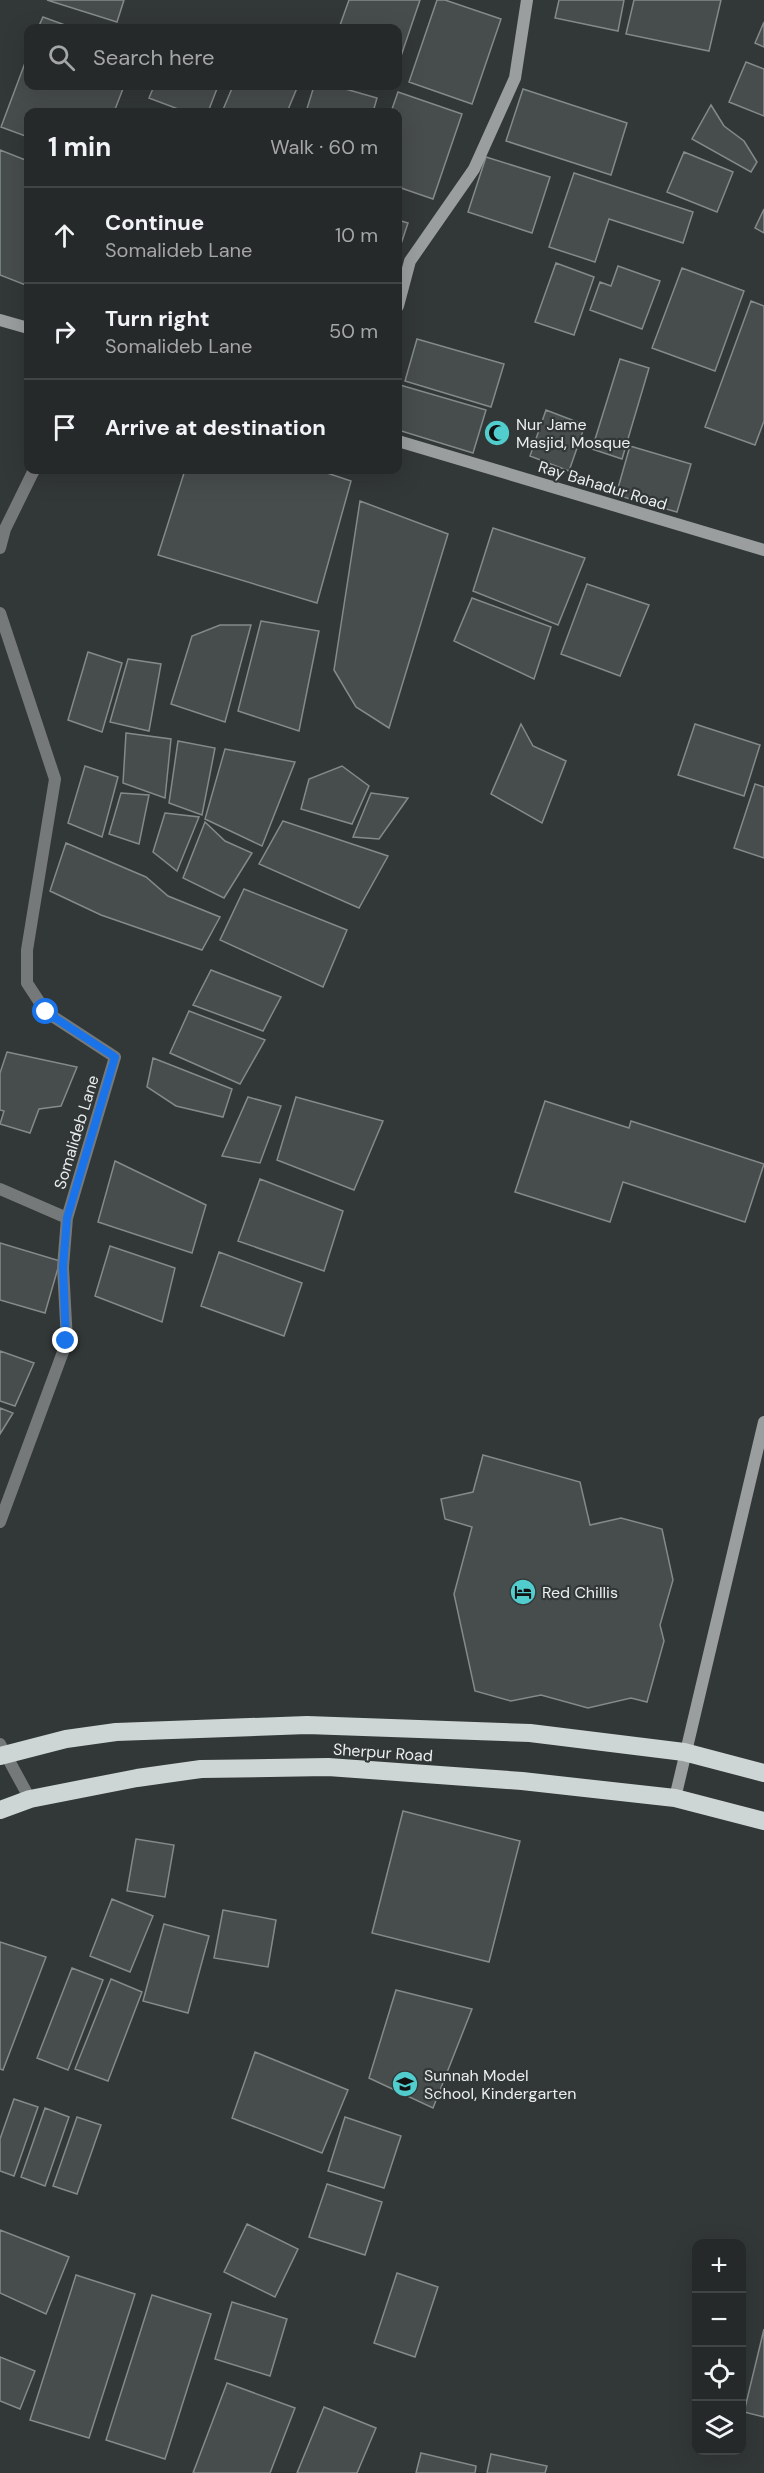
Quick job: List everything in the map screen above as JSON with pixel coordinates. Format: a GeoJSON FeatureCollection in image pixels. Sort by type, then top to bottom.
{"type":"FeatureCollection","features":[{"type":"Feature","properties":{"kind":"highway","name":"Sherpur Road"},"geometry":{"type":"LineString","coordinates":[[2,1752],[116,1732],[307,1725],[530,1733],[684,1752],[764,1773]]}},
{"type":"Feature","properties":{"kind":"highway","name":"Sherpur Road"},"geometry":{"type":"LineString","coordinates":[[0,1810],[30,1799],[137,1778],[201,1769],[328,1767],[522,1781],[675,1798],[764,1821]]}},
{"type":"Feature","properties":{"kind":"street"},"geometry":{"type":"LineString","coordinates":[[402,291],[410,261],[474,169],[515,78],[527,0]]}},
{"type":"Feature","properties":{"kind":"street"},"geometry":{"type":"LineString","coordinates":[[0,320],[24,327]]}},
{"type":"Feature","properties":{"kind":"street","name":"Ray Bahadur Road"},"geometry":{"type":"LineString","coordinates":[[402,442],[764,550]]}},
{"type":"Feature","properties":{"kind":"street"},"geometry":{"type":"LineString","coordinates":[[0,548],[4,529],[32,474]]}},
{"type":"Feature","properties":{"kind":"street","name":"Somalideb Lane"},"geometry":{"type":"LineString","coordinates":[[0,613],[56,779],[27,950],[27,983],[46,1012],[115,1057],[67,1218],[63,1267],[66,1341],[0,1522]]}},
{"type":"Feature","properties":{"kind":"street"},"geometry":{"type":"LineString","coordinates":[[0,1189],[67,1218]]}},
{"type":"Feature","properties":{"kind":"street"},"geometry":{"type":"LineString","coordinates":[[675,1798],[684,1752],[764,1422]]}},
{"type":"Feature","properties":{"kind":"street"},"geometry":{"type":"LineString","coordinates":[[2,1752],[30,1799]]}},
{"type":"Feature","properties":{"kind":"building"},"geometry":{"type":"Polygon","coordinates":[[[47,0],[124,0],[117,22],[47,0]]]}},
{"type":"Feature","properties":{"kind":"building"},"geometry":{"type":"Polygon","coordinates":[[[349,0],[420,0],[402,53],[402,24],[340,24],[349,0]]]}},
{"type":"Feature","properties":{"kind":"building"},"geometry":{"type":"Polygon","coordinates":[[[437,0],[445,0],[501,19],[472,104],[409,82],[437,0]]]}},
{"type":"Feature","properties":{"kind":"building"},"geometry":{"type":"Polygon","coordinates":[[[559,0],[624,0],[618,31],[555,18],[559,0]]]}},
{"type":"Feature","properties":{"kind":"building"},"geometry":{"type":"Polygon","coordinates":[[[634,0],[721,0],[709,51],[626,34],[634,0]]]}},
{"type":"Feature","properties":{"kind":"building"},"geometry":{"type":"Polygon","coordinates":[[[43,17],[62,24],[40,24],[43,17]]]}},
{"type":"Feature","properties":{"kind":"building"},"geometry":{"type":"Polygon","coordinates":[[[764,22],[764,47],[755,43],[764,22]]]}},
{"type":"Feature","properties":{"kind":"building"},"geometry":{"type":"Polygon","coordinates":[[[746,62],[764,69],[764,116],[729,102],[746,62]]]}},
{"type":"Feature","properties":{"kind":"building"},"geometry":{"type":"Polygon","coordinates":[[[24,66],[24,90],[122,90],[116,108],[24,108],[24,136],[1,127],[24,66]]]}},
{"type":"Feature","properties":{"kind":"building"},"geometry":{"type":"Polygon","coordinates":[[[523,89],[627,123],[611,175],[506,141],[523,89]]]}},
{"type":"Feature","properties":{"kind":"building"},"geometry":{"type":"Polygon","coordinates":[[[152,90],[216,90],[210,108],[175,108],[149,98],[152,90]]]}},
{"type":"Feature","properties":{"kind":"building"},"geometry":{"type":"Polygon","coordinates":[[[231,90],[296,90],[289,108],[224,108],[231,90]]]}},
{"type":"Feature","properties":{"kind":"building"},"geometry":{"type":"Polygon","coordinates":[[[313,90],[349,90],[377,98],[374,108],[307,108],[313,90]]]}},
{"type":"Feature","properties":{"kind":"building"},"geometry":{"type":"Polygon","coordinates":[[[398,92],[462,114],[433,199],[402,188],[402,108],[392,108],[398,92]]]}},
{"type":"Feature","properties":{"kind":"building"},"geometry":{"type":"Polygon","coordinates":[[[711,105],[724,126],[744,141],[757,162],[751,172],[692,139],[711,105]]]}},
{"type":"Feature","properties":{"kind":"building"},"geometry":{"type":"Polygon","coordinates":[[[0,150],[24,159],[24,284],[0,275],[0,150]]]}},
{"type":"Feature","properties":{"kind":"building"},"geometry":{"type":"Polygon","coordinates":[[[684,152],[733,172],[717,212],[667,192],[684,152]]]}},
{"type":"Feature","properties":{"kind":"building"},"geometry":{"type":"Polygon","coordinates":[[[486,157],[550,177],[532,233],[468,212],[486,157]]]}},
{"type":"Feature","properties":{"kind":"building"},"geometry":{"type":"Polygon","coordinates":[[[574,173],[693,212],[683,243],[609,219],[595,262],[549,247],[574,173]]]}},
{"type":"Feature","properties":{"kind":"building"},"geometry":{"type":"Polygon","coordinates":[[[764,209],[764,233],[755,228],[764,209]]]}},
{"type":"Feature","properties":{"kind":"building"},"geometry":{"type":"Polygon","coordinates":[[[402,221],[408,223],[402,241],[402,221]]]}},
{"type":"Feature","properties":{"kind":"building"},"geometry":{"type":"Polygon","coordinates":[[[556,263],[594,277],[574,335],[535,322],[556,263]]]}},
{"type":"Feature","properties":{"kind":"building"},"geometry":{"type":"Polygon","coordinates":[[[618,266],[660,281],[642,329],[590,310],[600,282],[611,286],[618,266]]]}},
{"type":"Feature","properties":{"kind":"building"},"geometry":{"type":"Polygon","coordinates":[[[682,268],[744,291],[715,371],[652,348],[682,268]]]}},
{"type":"Feature","properties":{"kind":"building"},"geometry":{"type":"Polygon","coordinates":[[[751,301],[764,306],[764,421],[755,445],[705,427],[751,301]]]}},
{"type":"Feature","properties":{"kind":"building"},"geometry":{"type":"Polygon","coordinates":[[[417,339],[504,364],[491,407],[405,381],[417,339]]]}},
{"type":"Feature","properties":{"kind":"building"},"geometry":{"type":"Polygon","coordinates":[[[620,359],[649,368],[622,459],[592,449],[620,359]]]}},
{"type":"Feature","properties":{"kind":"building"},"geometry":{"type":"Polygon","coordinates":[[[402,386],[486,410],[473,453],[402,431],[402,386]]]}},
{"type":"Feature","properties":{"kind":"building"},"geometry":{"type":"Polygon","coordinates":[[[546,410],[585,425],[569,471],[530,456],[546,410]]]}},
{"type":"Feature","properties":{"kind":"building"},"geometry":{"type":"Polygon","coordinates":[[[630,446],[691,464],[677,512],[616,495],[630,446]]]}},
{"type":"Feature","properties":{"kind":"building"},"geometry":{"type":"Polygon","coordinates":[[[184,474],[330,474],[351,481],[317,603],[158,555],[184,474]]]}},
{"type":"Feature","properties":{"kind":"building"},"geometry":{"type":"Polygon","coordinates":[[[360,501],[448,534],[389,728],[356,707],[334,670],[360,501]]]}},
{"type":"Feature","properties":{"kind":"building"},"geometry":{"type":"Polygon","coordinates":[[[493,528],[585,558],[558,625],[473,591],[493,528]]]}},
{"type":"Feature","properties":{"kind":"building"},"geometry":{"type":"Polygon","coordinates":[[[587,584],[649,605],[620,676],[561,654],[587,584]]]}},
{"type":"Feature","properties":{"kind":"building"},"geometry":{"type":"Polygon","coordinates":[[[472,598],[551,627],[534,679],[454,641],[472,598]]]}},
{"type":"Feature","properties":{"kind":"building"},"geometry":{"type":"Polygon","coordinates":[[[261,621],[319,631],[299,731],[238,711],[261,621]]]}},
{"type":"Feature","properties":{"kind":"building"},"geometry":{"type":"Polygon","coordinates":[[[220,625],[251,625],[225,722],[171,704],[192,636],[220,625]]]}},
{"type":"Feature","properties":{"kind":"building"},"geometry":{"type":"Polygon","coordinates":[[[88,652],[122,663],[102,732],[68,720],[88,652]]]}},
{"type":"Feature","properties":{"kind":"building"},"geometry":{"type":"Polygon","coordinates":[[[128,659],[161,664],[149,731],[110,722],[128,659]]]}},
{"type":"Feature","properties":{"kind":"building"},"geometry":{"type":"Polygon","coordinates":[[[521,724],[533,746],[566,761],[542,823],[491,794],[521,724]]]}},
{"type":"Feature","properties":{"kind":"building"},"geometry":{"type":"Polygon","coordinates":[[[695,724],[760,745],[744,796],[678,775],[695,724]]]}},
{"type":"Feature","properties":{"kind":"building"},"geometry":{"type":"Polygon","coordinates":[[[126,733],[171,739],[165,798],[123,783],[126,733]]]}},
{"type":"Feature","properties":{"kind":"building"},"geometry":{"type":"Polygon","coordinates":[[[178,741],[215,748],[202,815],[169,803],[178,741]]]}},
{"type":"Feature","properties":{"kind":"building"},"geometry":{"type":"Polygon","coordinates":[[[225,749],[295,762],[262,846],[205,819],[225,749]]]}},
{"type":"Feature","properties":{"kind":"building"},"geometry":{"type":"Polygon","coordinates":[[[85,766],[118,777],[102,837],[68,823],[85,766]]]}},
{"type":"Feature","properties":{"kind":"building"},"geometry":{"type":"Polygon","coordinates":[[[342,766],[369,786],[352,824],[301,809],[309,779],[342,766]]]}},
{"type":"Feature","properties":{"kind":"building"},"geometry":{"type":"Polygon","coordinates":[[[755,784],[764,787],[764,858],[734,848],[755,784]]]}},
{"type":"Feature","properties":{"kind":"building"},"geometry":{"type":"Polygon","coordinates":[[[121,793],[149,795],[139,844],[109,834],[121,793]]]}},
{"type":"Feature","properties":{"kind":"building"},"geometry":{"type":"Polygon","coordinates":[[[371,793],[408,798],[379,839],[353,837],[371,793]]]}},
{"type":"Feature","properties":{"kind":"building"},"geometry":{"type":"Polygon","coordinates":[[[165,813],[199,817],[177,871],[153,852],[165,813]]]}},
{"type":"Feature","properties":{"kind":"building"},"geometry":{"type":"Polygon","coordinates":[[[283,821],[388,856],[359,908],[259,864],[283,821]]]}},
{"type":"Feature","properties":{"kind":"building"},"geometry":{"type":"Polygon","coordinates":[[[205,822],[225,841],[252,853],[224,898],[183,878],[205,822]]]}},
{"type":"Feature","properties":{"kind":"building"},"geometry":{"type":"Polygon","coordinates":[[[66,843],[146,877],[168,896],[220,917],[202,950],[101,915],[50,891],[66,843]]]}},
{"type":"Feature","properties":{"kind":"building"},"geometry":{"type":"Polygon","coordinates":[[[244,889],[347,930],[323,987],[220,940],[244,889]]]}},
{"type":"Feature","properties":{"kind":"building"},"geometry":{"type":"Polygon","coordinates":[[[211,970],[281,997],[263,1031],[193,1005],[211,970]]]}},
{"type":"Feature","properties":{"kind":"building"},"geometry":{"type":"Polygon","coordinates":[[[189,1011],[265,1040],[240,1084],[170,1053],[189,1011]]]}},
{"type":"Feature","properties":{"kind":"building"},"geometry":{"type":"Polygon","coordinates":[[[7,1052],[77,1067],[61,1106],[39,1109],[30,1133],[0,1124],[4,1111],[0,1110],[0,1073],[7,1052]]]}},
{"type":"Feature","properties":{"kind":"building"},"geometry":{"type":"Polygon","coordinates":[[[153,1058],[232,1089],[223,1117],[176,1106],[147,1087],[153,1058]]]}},
{"type":"Feature","properties":{"kind":"building"},"geometry":{"type":"Polygon","coordinates":[[[248,1097],[281,1106],[260,1163],[222,1156],[248,1097]]]}},
{"type":"Feature","properties":{"kind":"building"},"geometry":{"type":"Polygon","coordinates":[[[296,1097],[383,1121],[354,1190],[277,1160],[296,1097]]]}},
{"type":"Feature","properties":{"kind":"building"},"geometry":{"type":"Polygon","coordinates":[[[545,1101],[629,1128],[631,1121],[764,1164],[745,1222],[623,1182],[610,1222],[515,1192],[545,1101]]]}},
{"type":"Feature","properties":{"kind":"building"},"geometry":{"type":"Polygon","coordinates":[[[115,1161],[206,1205],[192,1253],[98,1222],[115,1161]]]}},
{"type":"Feature","properties":{"kind":"building"},"geometry":{"type":"Polygon","coordinates":[[[260,1179],[343,1211],[324,1271],[238,1241],[260,1179]]]}},
{"type":"Feature","properties":{"kind":"building"},"geometry":{"type":"Polygon","coordinates":[[[0,1243],[60,1261],[45,1313],[0,1300],[0,1243]]]}},
{"type":"Feature","properties":{"kind":"building"},"geometry":{"type":"Polygon","coordinates":[[[110,1246],[175,1268],[162,1322],[95,1296],[110,1246]]]}},
{"type":"Feature","properties":{"kind":"building"},"geometry":{"type":"Polygon","coordinates":[[[219,1252],[302,1283],[284,1336],[201,1306],[219,1252]]]}},
{"type":"Feature","properties":{"kind":"building"},"geometry":{"type":"Polygon","coordinates":[[[0,1351],[34,1363],[15,1406],[0,1401],[0,1351]]]}},
{"type":"Feature","properties":{"kind":"building"},"geometry":{"type":"Polygon","coordinates":[[[0,1408],[13,1413],[0,1434],[0,1408]]]}},
{"type":"Feature","properties":{"kind":"building"},"geometry":{"type":"Polygon","coordinates":[[[483,1455],[580,1482],[590,1525],[621,1518],[662,1529],[673,1580],[660,1625],[664,1641],[647,1702],[631,1698],[588,1708],[541,1695],[511,1701],[475,1691],[454,1594],[472,1527],[445,1519],[441,1499],[473,1492],[483,1455]]]}},
{"type":"Feature","properties":{"kind":"building"},"geometry":{"type":"Polygon","coordinates":[[[403,1811],[520,1841],[489,1962],[372,1933],[403,1811]]]}},
{"type":"Feature","properties":{"kind":"building"},"geometry":{"type":"Polygon","coordinates":[[[136,1839],[174,1845],[165,1897],[127,1891],[136,1839]]]}},
{"type":"Feature","properties":{"kind":"building"},"geometry":{"type":"Polygon","coordinates":[[[112,1899],[153,1916],[130,1972],[90,1956],[112,1899]]]}},
{"type":"Feature","properties":{"kind":"building"},"geometry":{"type":"Polygon","coordinates":[[[223,1910],[276,1920],[268,1967],[214,1958],[223,1910]]]}},
{"type":"Feature","properties":{"kind":"building"},"geometry":{"type":"Polygon","coordinates":[[[164,1924],[209,1936],[188,2013],[143,2001],[164,1924]]]}},
{"type":"Feature","properties":{"kind":"building"},"geometry":{"type":"Polygon","coordinates":[[[0,1942],[46,1957],[3,2070],[0,2069],[0,1942]]]}},
{"type":"Feature","properties":{"kind":"building"},"geometry":{"type":"Polygon","coordinates":[[[72,1968],[103,1980],[68,2070],[37,2058],[72,1968]]]}},
{"type":"Feature","properties":{"kind":"building"},"geometry":{"type":"Polygon","coordinates":[[[111,1979],[142,1992],[108,2081],[75,2069],[111,1979]]]}},
{"type":"Feature","properties":{"kind":"building"},"geometry":{"type":"Polygon","coordinates":[[[396,1990],[472,2009],[433,2108],[369,2078],[396,1990]]]}},
{"type":"Feature","properties":{"kind":"building"},"geometry":{"type":"Polygon","coordinates":[[[255,2052],[348,2090],[322,2153],[232,2118],[255,2052]]]}},
{"type":"Feature","properties":{"kind":"building"},"geometry":{"type":"Polygon","coordinates":[[[14,2099],[38,2107],[14,2176],[0,2171],[0,2139],[14,2099]]]}},
{"type":"Feature","properties":{"kind":"building"},"geometry":{"type":"Polygon","coordinates":[[[45,2108],[69,2117],[45,2186],[21,2177],[45,2108]]]}},
{"type":"Feature","properties":{"kind":"building"},"geometry":{"type":"Polygon","coordinates":[[[77,2117],[101,2125],[77,2194],[53,2186],[77,2117]]]}},
{"type":"Feature","properties":{"kind":"building"},"geometry":{"type":"Polygon","coordinates":[[[345,2117],[401,2136],[384,2188],[328,2171],[345,2117]]]}},
{"type":"Feature","properties":{"kind":"building"},"geometry":{"type":"Polygon","coordinates":[[[327,2184],[382,2202],[365,2255],[309,2237],[327,2184]]]}},
{"type":"Feature","properties":{"kind":"building"},"geometry":{"type":"Polygon","coordinates":[[[247,2224],[298,2249],[275,2297],[224,2272],[247,2224]]]}},
{"type":"Feature","properties":{"kind":"building"},"geometry":{"type":"Polygon","coordinates":[[[0,2230],[69,2257],[46,2314],[0,2293],[0,2230]]]}},
{"type":"Feature","properties":{"kind":"building"},"geometry":{"type":"Polygon","coordinates":[[[397,2273],[438,2287],[415,2357],[374,2343],[397,2273]]]}},
{"type":"Feature","properties":{"kind":"building"},"geometry":{"type":"Polygon","coordinates":[[[76,2275],[135,2294],[89,2438],[30,2420],[76,2275]]]}},
{"type":"Feature","properties":{"kind":"building"},"geometry":{"type":"Polygon","coordinates":[[[152,2295],[211,2314],[165,2459],[106,2440],[152,2295]]]}},
{"type":"Feature","properties":{"kind":"building"},"geometry":{"type":"Polygon","coordinates":[[[232,2302],[287,2319],[270,2376],[215,2359],[232,2302]]]}},
{"type":"Feature","properties":{"kind":"building"},"geometry":{"type":"Polygon","coordinates":[[[764,2329],[764,2417],[746,2412],[746,2404],[764,2329]]]}},
{"type":"Feature","properties":{"kind":"building"},"geometry":{"type":"Polygon","coordinates":[[[0,2357],[35,2371],[20,2409],[0,2401],[0,2357]]]}},
{"type":"Feature","properties":{"kind":"building"},"geometry":{"type":"Polygon","coordinates":[[[227,2383],[295,2408],[270,2473],[193,2473],[227,2383]]]}},
{"type":"Feature","properties":{"kind":"building"},"geometry":{"type":"Polygon","coordinates":[[[324,2407],[376,2428],[357,2473],[297,2473],[324,2407]]]}},
{"type":"Feature","properties":{"kind":"building"},"geometry":{"type":"Polygon","coordinates":[[[421,2453],[476,2466],[475,2473],[416,2473],[421,2453]]]}},
{"type":"Feature","properties":{"kind":"building"},"geometry":{"type":"Polygon","coordinates":[[[491,2454],[547,2466],[545,2473],[487,2473],[491,2454]]]}},
{"type":"Feature","properties":{"kind":"place","name":"Nur Jame Masjid, Mosque"},"geometry":{"type":"Point","coordinates":[497,433]}},
{"type":"Feature","properties":{"kind":"place","name":"Red Chillis"},"geometry":{"type":"Point","coordinates":[523,1592]}},
{"type":"Feature","properties":{"kind":"place","name":"Sunnah Model School, Kindergarten"},"geometry":{"type":"Point","coordinates":[405,2084]}},
{"type":"Feature","properties":{"kind":"route"},"geometry":{"type":"LineString","coordinates":[[46,1012],[115,1057],[67,1218],[63,1267],[66,1341]]}}]}
